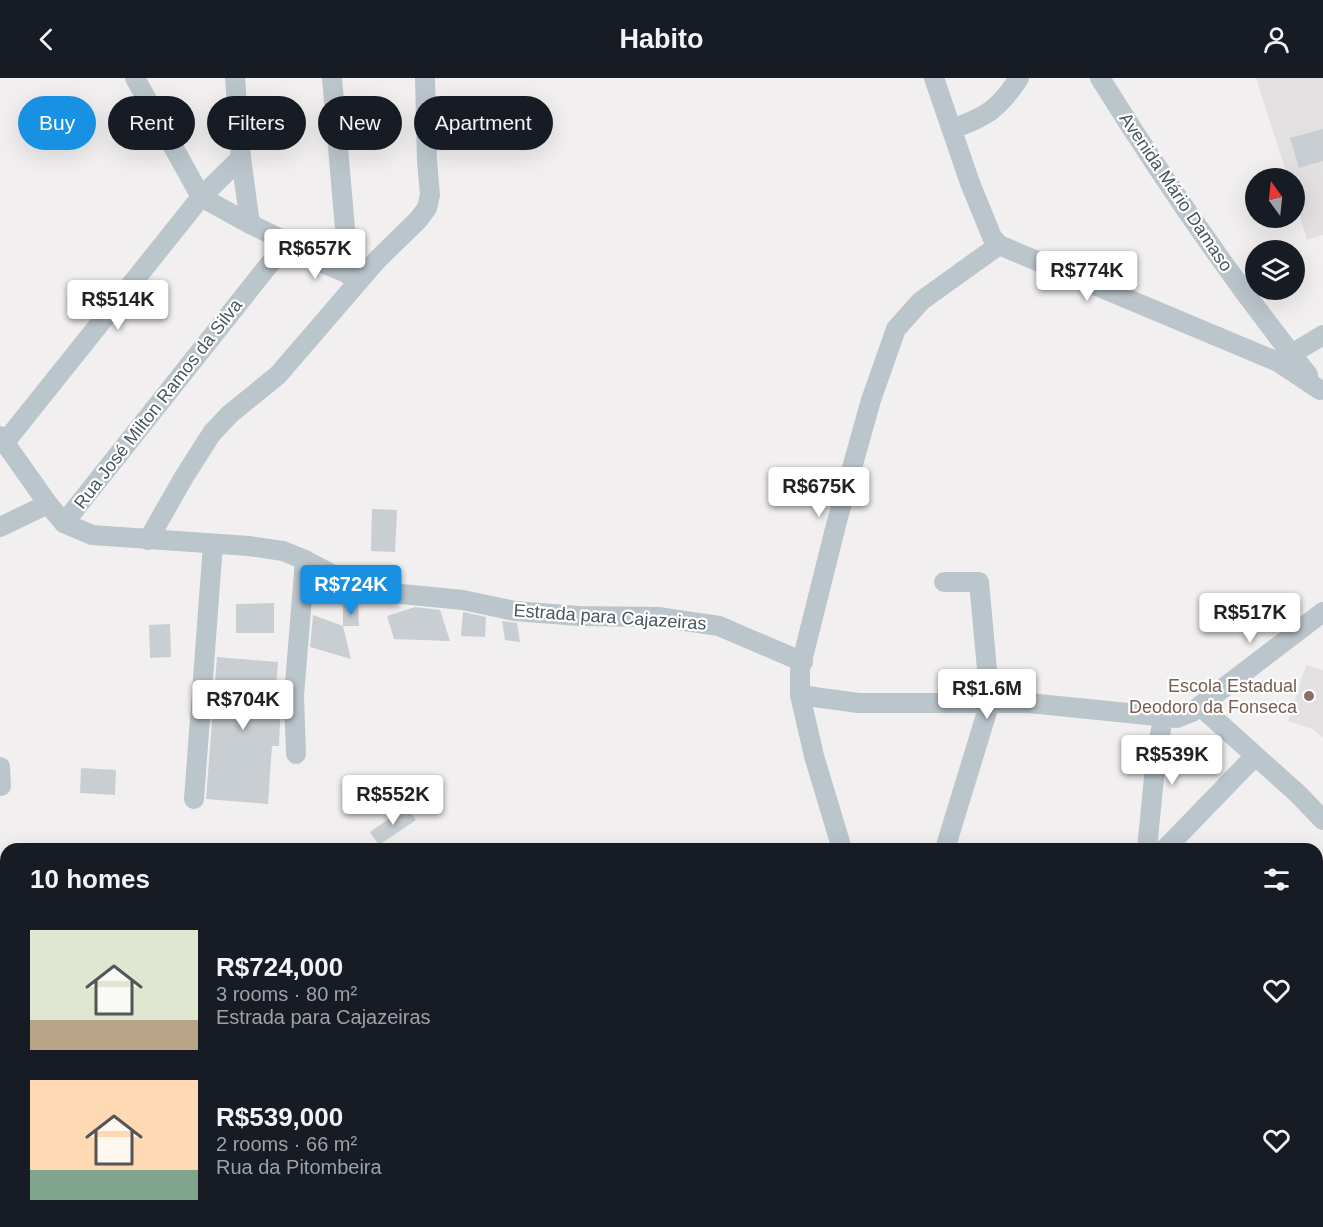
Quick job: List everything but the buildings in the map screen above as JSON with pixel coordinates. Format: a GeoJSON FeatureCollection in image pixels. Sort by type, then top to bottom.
{"type":"FeatureCollection","features":[{"type":"Feature","properties":{"kind":"street"},"geometry":{"type":"LineString","coordinates":[[135,78],[201,197],[323,263],[355,277]]}},
{"type":"Feature","properties":{"kind":"street"},"geometry":{"type":"LineString","coordinates":[[235,78],[241,159],[250,224]]}},
{"type":"Feature","properties":{"kind":"street"},"geometry":{"type":"LineString","coordinates":[[332,78],[355,277]]}},
{"type":"Feature","properties":{"kind":"street"},"geometry":{"type":"LineString","coordinates":[[148,540],[212,433],[230,414],[279,375],[355,277],[418,220],[429,203],[425,78]]}},
{"type":"Feature","properties":{"kind":"street"},"geometry":{"type":"LineString","coordinates":[[934,78],[979,205],[992,237],[999,245],[1284,358],[1323,335]]}},
{"type":"Feature","properties":{"kind":"street"},"geometry":{"type":"LineString","coordinates":[[952,129],[979,119],[997,106],[1019,78]]}},
{"type":"Feature","properties":{"kind":"street","name":"Avenida Mário Damaso"},"geometry":{"type":"LineString","coordinates":[[1100,78],[1146,152],[1264,321],[1284,358],[1321,392]]}},
{"type":"Feature","properties":{"kind":"street"},"geometry":{"type":"LineString","coordinates":[[3,438],[201,197],[241,159]]}},
{"type":"Feature","properties":{"kind":"street","name":"Rua José Milton Ramos da Silva"},"geometry":{"type":"LineString","coordinates":[[64,523],[287,242]]}},
{"type":"Feature","properties":{"kind":"street"},"geometry":{"type":"LineString","coordinates":[[840,843],[814,756],[800,695],[800,669],[836,525],[861,434],[896,329],[921,301],[999,245]]}},
{"type":"Feature","properties":{"kind":"street","name":"Estrada para Cajazeiras"},"geometry":{"type":"LineString","coordinates":[[3,438],[48,504],[64,523],[92,535],[272,549],[305,560],[355,586],[391,593],[463,600],[515,611],[546,615],[658,617],[719,626],[803,662]]}},
{"type":"Feature","properties":{"kind":"street"},"geometry":{"type":"LineString","coordinates":[[0,527],[48,504]]}},
{"type":"Feature","properties":{"kind":"street"},"geometry":{"type":"LineString","coordinates":[[195,799],[213,544]]}},
{"type":"Feature","properties":{"kind":"street"},"geometry":{"type":"LineString","coordinates":[[296,754],[295,686],[305,560]]}},
{"type":"Feature","properties":{"kind":"street"},"geometry":{"type":"LineString","coordinates":[[944,582],[979,582],[990,702],[947,843]]}},
{"type":"Feature","properties":{"kind":"street"},"geometry":{"type":"LineString","coordinates":[[800,695],[858,703],[1029,703],[1170,718],[1192,712],[1323,612]]}},
{"type":"Feature","properties":{"kind":"street"},"geometry":{"type":"LineString","coordinates":[[1200,706],[1298,794],[1323,820]]}},
{"type":"Feature","properties":{"kind":"street"},"geometry":{"type":"LineString","coordinates":[[1148,843],[1156,757],[1170,718]]}},
{"type":"Feature","properties":{"kind":"street"},"geometry":{"type":"LineString","coordinates":[[1171,843],[1255,756]]}},
{"type":"Feature","properties":{"kind":"shaded area"},"geometry":{"type":"Polygon","coordinates":[[[1256,78],[1323,78],[1323,235],[1307,240],[1303,228],[1305,168],[1285,168],[1256,78]]]}},
{"type":"Feature","properties":{"kind":"shaded area","name":"Escola Estadual Deodoro da Fonseca"},"geometry":{"type":"Polygon","coordinates":[[[1306,665],[1323,670],[1323,738],[1313,729],[1288,721],[1306,665]]]}},
{"type":"Feature","properties":{"kind":"place","name":"Escola Estadual Deodoro da Fonseca"},"geometry":{"type":"Point","coordinates":[1309,696]}}]}
